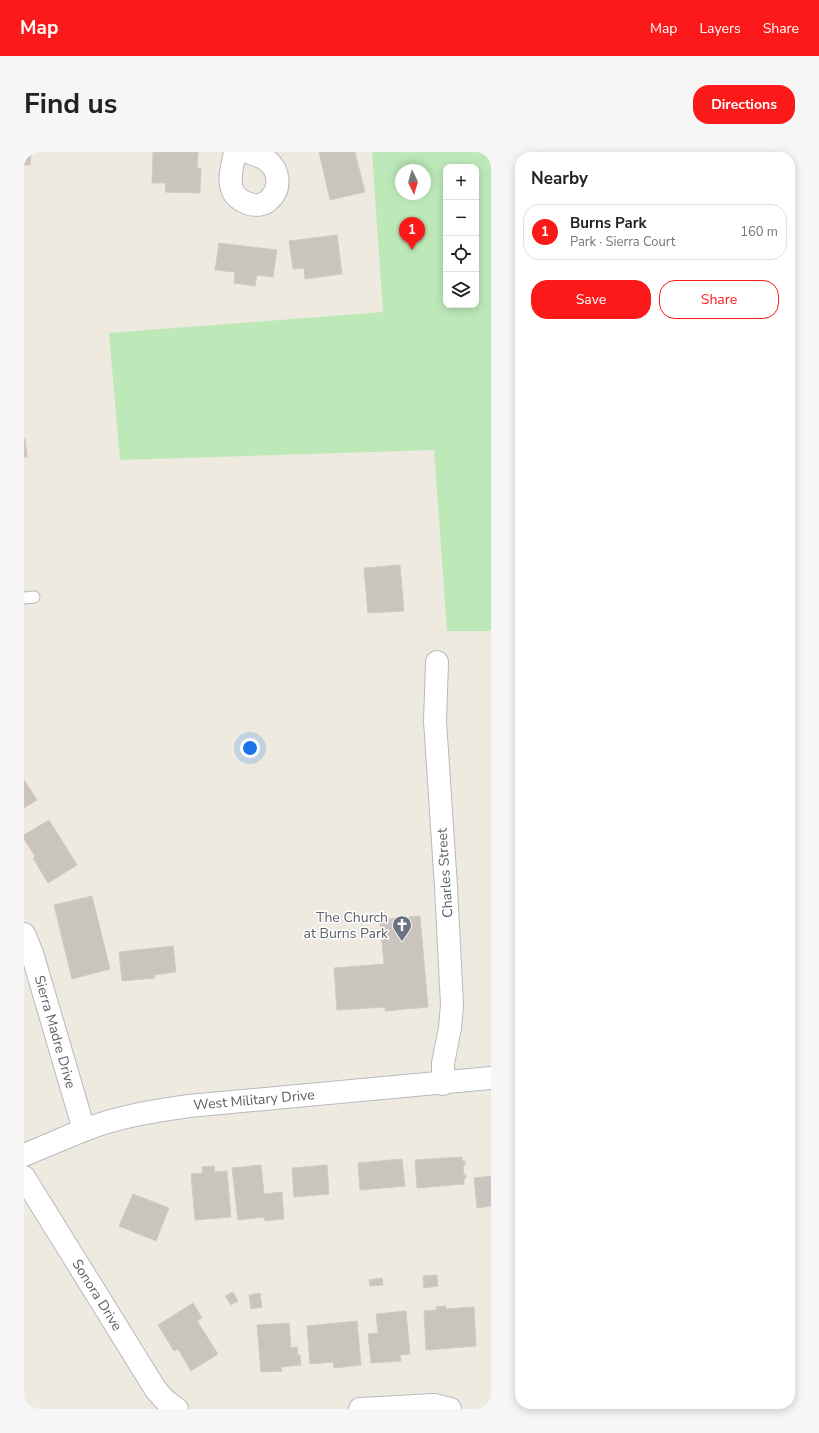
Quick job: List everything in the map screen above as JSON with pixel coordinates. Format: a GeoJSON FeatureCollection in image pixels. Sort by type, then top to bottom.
{"type":"FeatureCollection","features":[{"type":"Feature","properties":{"kind":"street"},"geometry":{"type":"LineString","coordinates":[[235,152],[231,178],[232,189],[236,197],[248,204],[261,204],[267,202],[276,192],[278,182],[277,173],[271,164],[264,158],[248,152]]}},
{"type":"Feature","properties":{"kind":"street","name":"Charles Street"},"geometry":{"type":"LineString","coordinates":[[437,662],[435,721],[452,1004],[450,1028],[443,1063],[443,1084]]}},
{"type":"Feature","properties":{"kind":"street","name":"Sierra Madre Drive"},"geometry":{"type":"LineString","coordinates":[[24,934],[32,953],[84,1130]]}},
{"type":"Feature","properties":{"kind":"street","name":"West Military Drive"},"geometry":{"type":"LineString","coordinates":[[24,1156],[84,1130],[115,1120],[150,1112],[188,1106],[443,1084],[491,1078]]}},
{"type":"Feature","properties":{"kind":"street","name":"Sonora Drive"},"geometry":{"type":"LineString","coordinates":[[24,1177],[156,1390],[176,1409]]}},
{"type":"Feature","properties":{"kind":"street"},"geometry":{"type":"LineString","coordinates":[[360,1409],[434,1405],[450,1409]]}},
{"type":"Feature","properties":{"kind":"green space"},"geometry":{"type":"Polygon","coordinates":[[[372,152],[491,152],[491,631],[447,631],[434,450],[120,460],[109,333],[383,312],[372,152]]]}},
{"type":"Feature","properties":{"kind":"building"},"geometry":{"type":"Polygon","coordinates":[[[24,152],[31,152],[30,165],[24,165],[24,152]]]}},
{"type":"Feature","properties":{"kind":"building"},"geometry":{"type":"Polygon","coordinates":[[[153,152],[198,152],[197,168],[201,168],[200,193],[165,192],[166,183],[152,183],[153,152]]]}},
{"type":"Feature","properties":{"kind":"building"},"geometry":{"type":"Polygon","coordinates":[[[319,152],[355,152],[365,192],[330,200],[319,152]]]}},
{"type":"Feature","properties":{"kind":"building"},"geometry":{"type":"Polygon","coordinates":[[[337,235],[342,274],[305,279],[304,268],[293,269],[289,241],[337,235]]]}},
{"type":"Feature","properties":{"kind":"building"},"geometry":{"type":"Polygon","coordinates":[[[219,243],[277,250],[273,277],[257,275],[255,286],[234,283],[235,272],[215,270],[219,243]]]}},
{"type":"Feature","properties":{"kind":"building"},"geometry":{"type":"Polygon","coordinates":[[[25,439],[27,457],[24,457],[25,439]]]}},
{"type":"Feature","properties":{"kind":"building"},"geometry":{"type":"Polygon","coordinates":[[[400,565],[404,611],[368,613],[364,568],[400,565]]]}},
{"type":"Feature","properties":{"kind":"building"},"geometry":{"type":"Polygon","coordinates":[[[24,780],[37,800],[24,808],[24,780]]]}},
{"type":"Feature","properties":{"kind":"building"},"geometry":{"type":"Polygon","coordinates":[[[49,820],[77,865],[48,883],[33,858],[35,856],[24,839],[24,835],[49,820]]]}},
{"type":"Feature","properties":{"kind":"building"},"geometry":{"type":"Polygon","coordinates":[[[92,896],[110,969],[72,979],[54,905],[92,896]]]}},
{"type":"Feature","properties":{"kind":"building","name":"The Church at Burns Park"},"geometry":{"type":"Polygon","coordinates":[[[420,916],[428,1007],[385,1011],[385,1007],[337,1010],[334,968],[384,964],[380,920],[420,916]]]}},
{"type":"Feature","properties":{"kind":"building"},"geometry":{"type":"Polygon","coordinates":[[[173,946],[176,972],[154,975],[155,978],[122,981],[119,952],[173,946]]]}},
{"type":"Feature","properties":{"kind":"building"},"geometry":{"type":"Polygon","coordinates":[[[462,1157],[462,1161],[465,1161],[465,1165],[463,1165],[464,1175],[466,1175],[464,1184],[417,1188],[415,1160],[462,1157]]]}},
{"type":"Feature","properties":{"kind":"building"},"geometry":{"type":"Polygon","coordinates":[[[402,1159],[405,1186],[360,1190],[358,1163],[402,1159]]]}},
{"type":"Feature","properties":{"kind":"building"},"geometry":{"type":"Polygon","coordinates":[[[261,1165],[264,1194],[282,1192],[284,1219],[265,1221],[264,1217],[238,1220],[232,1168],[261,1165]]]}},
{"type":"Feature","properties":{"kind":"building"},"geometry":{"type":"Polygon","coordinates":[[[327,1165],[329,1194],[294,1197],[292,1168],[327,1165]]]}},
{"type":"Feature","properties":{"kind":"building"},"geometry":{"type":"Polygon","coordinates":[[[214,1166],[215,1172],[227,1171],[231,1217],[195,1220],[191,1174],[203,1173],[202,1167],[214,1166]]]}},
{"type":"Feature","properties":{"kind":"building"},"geometry":{"type":"Polygon","coordinates":[[[491,1176],[491,1206],[477,1208],[474,1178],[491,1176]]]}},
{"type":"Feature","properties":{"kind":"building"},"geometry":{"type":"Polygon","coordinates":[[[133,1194],[169,1208],[156,1241],[119,1226],[133,1194]]]}},
{"type":"Feature","properties":{"kind":"building"},"geometry":{"type":"Polygon","coordinates":[[[437,1275],[438,1286],[424,1288],[423,1276],[437,1275]]]}},
{"type":"Feature","properties":{"kind":"building"},"geometry":{"type":"Polygon","coordinates":[[[382,1278],[383,1285],[370,1286],[369,1280],[382,1278]]]}},
{"type":"Feature","properties":{"kind":"building"},"geometry":{"type":"Polygon","coordinates":[[[233,1292],[238,1301],[231,1305],[225,1296],[233,1292]]]}},
{"type":"Feature","properties":{"kind":"building"},"geometry":{"type":"Polygon","coordinates":[[[260,1293],[262,1307],[251,1309],[249,1295],[260,1293]]]}},
{"type":"Feature","properties":{"kind":"building"},"geometry":{"type":"Polygon","coordinates":[[[193,1303],[202,1318],[197,1321],[218,1354],[191,1371],[178,1349],[174,1351],[158,1325],[193,1303]]]}},
{"type":"Feature","properties":{"kind":"building"},"geometry":{"type":"Polygon","coordinates":[[[446,1306],[446,1309],[474,1307],[476,1346],[426,1350],[424,1311],[437,1310],[436,1307],[446,1306]]]}},
{"type":"Feature","properties":{"kind":"building"},"geometry":{"type":"Polygon","coordinates":[[[406,1311],[410,1354],[400,1355],[401,1361],[371,1363],[368,1334],[378,1333],[376,1314],[406,1311]]]}},
{"type":"Feature","properties":{"kind":"building"},"geometry":{"type":"Polygon","coordinates":[[[357,1321],[361,1365],[334,1368],[333,1362],[310,1364],[307,1326],[357,1321]]]}},
{"type":"Feature","properties":{"kind":"building"},"geometry":{"type":"Polygon","coordinates":[[[289,1323],[291,1348],[297,1347],[301,1365],[281,1367],[282,1371],[261,1372],[257,1325],[289,1323]]]}},
{"type":"Feature","properties":{"kind":"place","name":"Burns Park"},"geometry":{"type":"Point","coordinates":[412,250]}},
{"type":"Feature","properties":{"kind":"place","name":"The Church at Burns Park"},"geometry":{"type":"Point","coordinates":[402,942]}}]}
